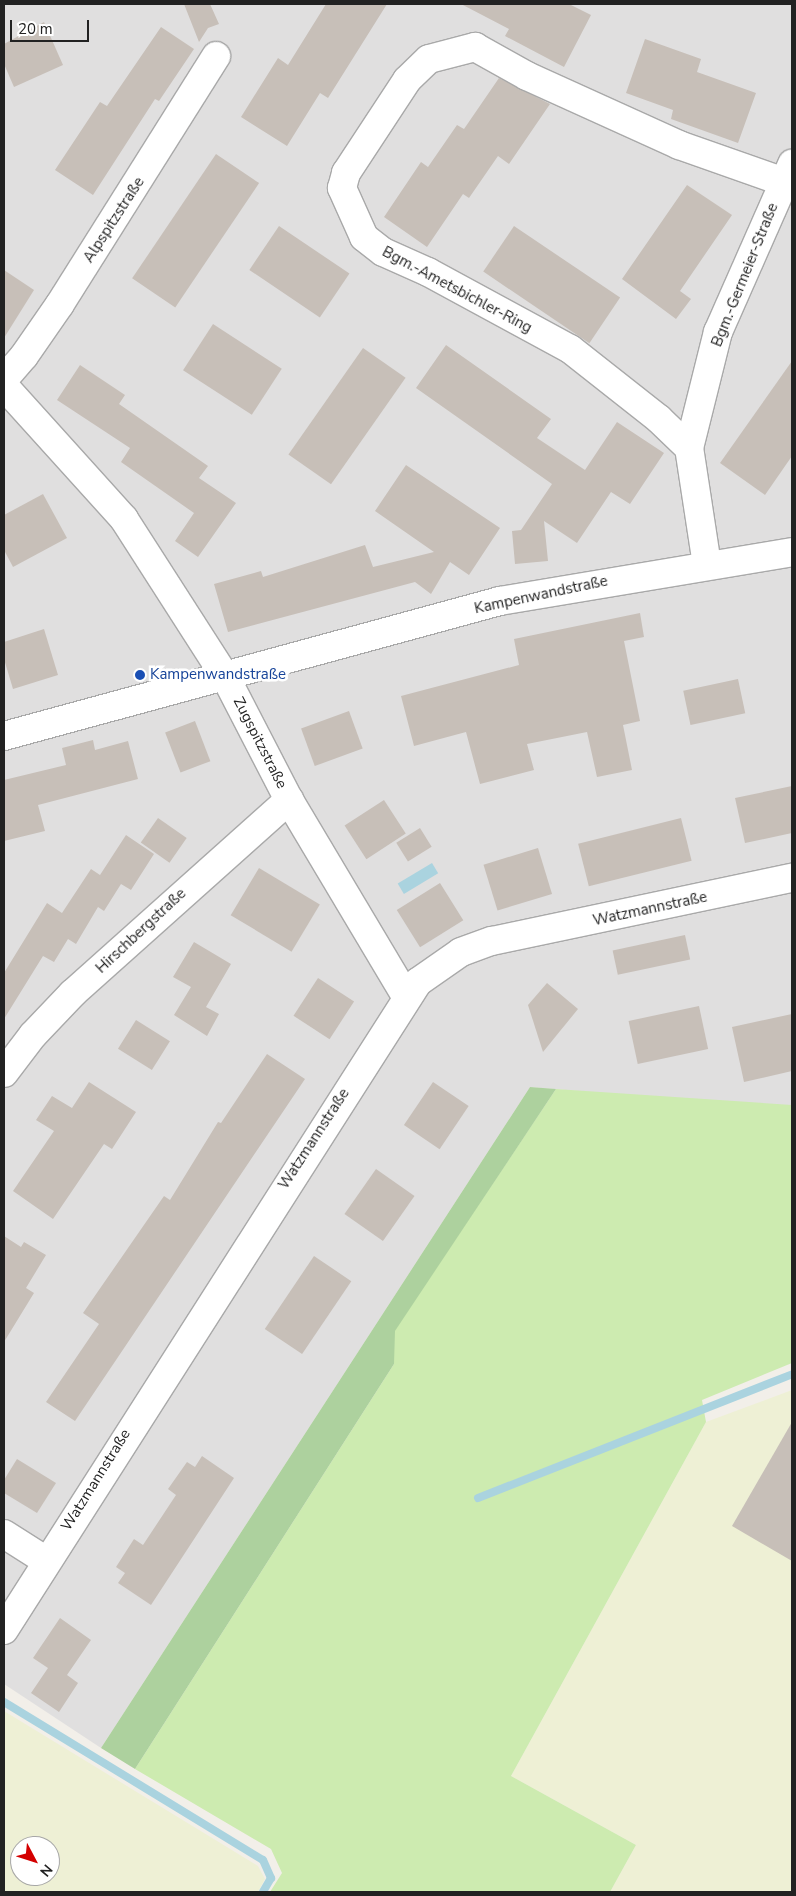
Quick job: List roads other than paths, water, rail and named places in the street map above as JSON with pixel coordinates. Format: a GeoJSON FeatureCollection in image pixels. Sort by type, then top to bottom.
{"type":"FeatureCollection","features":[{"type":"Feature","properties":{"kind":"street","name":"Bgm.-Ametsbichler-Ring"},"geometry":{"type":"LineString","coordinates":[[688,448],[659,419],[570,349],[428,272],[382,252],[364,237],[342,188],[346,173],[407,80],[429,59],[475,47],[527,76],[680,145],[788,173]]}},
{"type":"Feature","properties":{"kind":"street","name":"Alpspitzstraße"},"geometry":{"type":"LineString","coordinates":[[4,379],[24,356],[60,304],[216,56]]}},
{"type":"Feature","properties":{"kind":"street","name":"Bgm.-Germeier-Straße"},"geometry":{"type":"LineString","coordinates":[[707,565],[688,448],[718,332],[788,173]]}},
{"type":"Feature","properties":{"kind":"street","name":"Zugspitzstraße"},"geometry":{"type":"LineString","coordinates":[[4,386],[124,518],[226,678],[289,800],[406,996]]}},
{"type":"Feature","properties":{"kind":"street","name":"Kampenwandstraße"},"geometry":{"type":"LineString","coordinates":[[4,736],[226,678],[500,601],[792,552]]}},
{"type":"Feature","properties":{"kind":"street","name":"Hirschbergstraße"},"geometry":{"type":"LineString","coordinates":[[4,1073],[32,1034],[73,993],[289,800]]}},
{"type":"Feature","properties":{"kind":"street","name":"Watzmannstraße"},"geometry":{"type":"LineString","coordinates":[[4,1630],[45,1560],[406,996],[438,966],[492,941],[792,878]]}},
{"type":"Feature","properties":{"kind":"street"},"geometry":{"type":"LineString","coordinates":[[4,1534],[45,1560]]}},
{"type":"Feature","properties":{"kind":"water"},"geometry":{"type":"Polygon","coordinates":[[[432,863],[438,873],[404,894],[398,884],[432,863]]]}},
{"type":"Feature","properties":{"kind":"waterway"},"geometry":{"type":"LineString","coordinates":[[478,1498],[792,1374]]}},
{"type":"Feature","properties":{"kind":"waterway"},"geometry":{"type":"LineString","coordinates":[[4,1702],[263,1860],[271,1878],[263,1892]]}},
{"type":"Feature","properties":{"kind":"place","name":"Kampenwandstraße"},"geometry":{"type":"Point","coordinates":[140,675]}}]}
